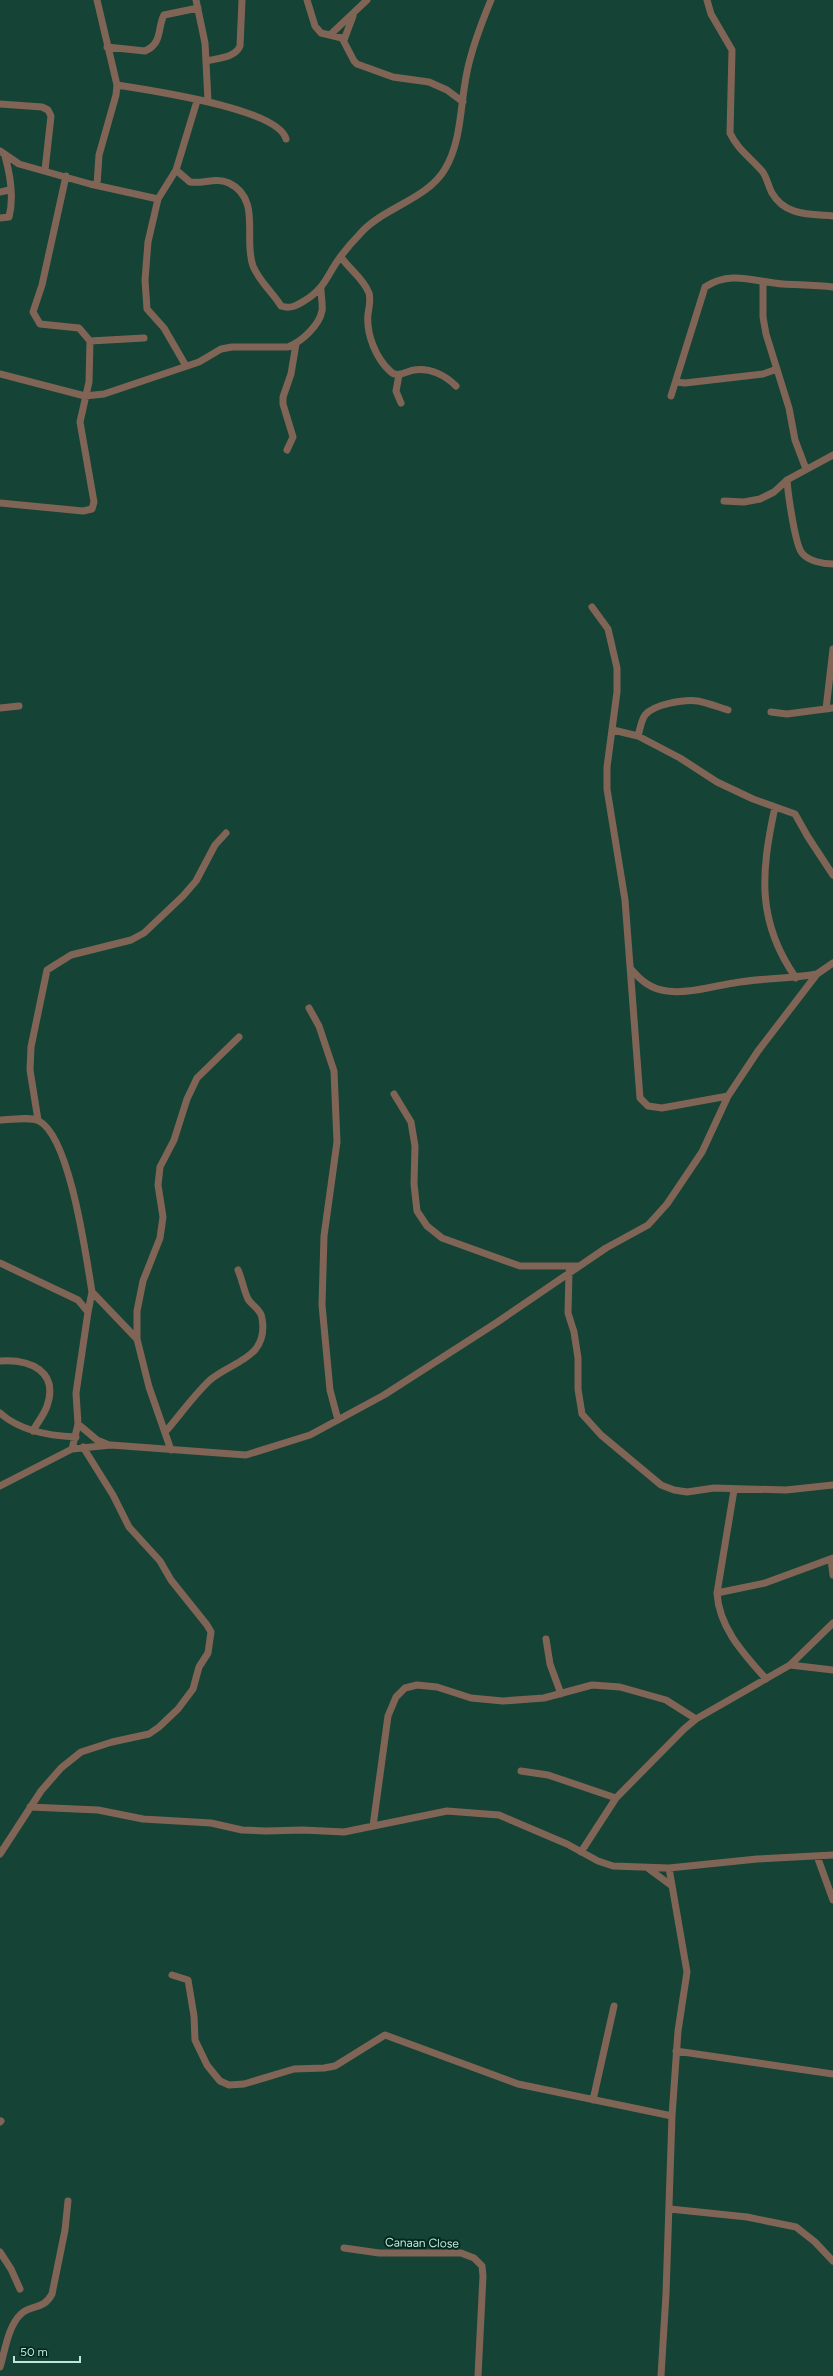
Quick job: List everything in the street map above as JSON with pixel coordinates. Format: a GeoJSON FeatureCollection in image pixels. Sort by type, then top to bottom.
{"type":"FeatureCollection","features":[{"type":"Feature","properties":{"kind":"street"},"geometry":{"type":"LineString","coordinates":[[97,0],[107,48],[117,85],[116,95],[99,155],[97,185]]}},
{"type":"Feature","properties":{"kind":"street"},"geometry":{"type":"LineString","coordinates":[[196,0],[205,44],[208,101]]}},
{"type":"Feature","properties":{"kind":"street"},"geometry":{"type":"LineString","coordinates":[[206,61],[232,55],[238,51],[240,46],[242,0]]}},
{"type":"Feature","properties":{"kind":"street"},"geometry":{"type":"LineString","coordinates":[[307,0],[315,26],[321,32],[331,34],[344,40],[354,61],[358,64],[393,77],[429,82],[446,90],[463,102]]}},
{"type":"Feature","properties":{"kind":"street"},"geometry":{"type":"LineString","coordinates":[[331,34],[367,0]]}},
{"type":"Feature","properties":{"kind":"street"},"geometry":{"type":"LineString","coordinates":[[176,170],[190,182],[196,183],[209,180],[229,183],[245,199],[251,214],[248,245],[253,267],[281,306],[294,307],[321,289],[340,257],[361,232],[378,218],[403,204],[430,185],[445,170],[453,152],[467,73],[478,30],[491,0]]}},
{"type":"Feature","properties":{"kind":"street"},"geometry":{"type":"LineString","coordinates":[[707,0],[712,14],[732,50],[730,133],[735,145],[762,172],[771,192],[782,206],[803,213],[833,216]]}},
{"type":"Feature","properties":{"kind":"street"},"geometry":{"type":"LineString","coordinates":[[107,48],[145,51],[150,48],[158,36],[164,15],[198,8]]}},
{"type":"Feature","properties":{"kind":"street"},"geometry":{"type":"LineString","coordinates":[[344,40],[353,14]]}},
{"type":"Feature","properties":{"kind":"street"},"geometry":{"type":"LineString","coordinates":[[117,85],[197,101],[208,101],[266,120],[281,130],[286,138]]}},
{"type":"Feature","properties":{"kind":"street"},"geometry":{"type":"LineString","coordinates":[[186,366],[164,328],[147,309],[146,280],[148,242],[158,199],[176,170],[197,101]]}},
{"type":"Feature","properties":{"kind":"street"},"geometry":{"type":"LineString","coordinates":[[0,104],[42,107],[48,110],[51,116],[45,170]]}},
{"type":"Feature","properties":{"kind":"street"},"geometry":{"type":"LineString","coordinates":[[2,153],[19,164],[141,197],[158,199]]}},
{"type":"Feature","properties":{"kind":"street"},"geometry":{"type":"LineString","coordinates":[[0,218],[9,216],[11,207],[8,167],[2,153]]}},
{"type":"Feature","properties":{"kind":"street"},"geometry":{"type":"LineString","coordinates":[[0,503],[83,511],[92,509],[94,502],[93,490],[80,433],[80,422],[89,376],[90,340],[79,328],[40,324],[33,312],[42,285],[66,176]]}},
{"type":"Feature","properties":{"kind":"street"},"geometry":{"type":"LineString","coordinates":[[0,192],[9,190]]}},
{"type":"Feature","properties":{"kind":"street"},"geometry":{"type":"LineString","coordinates":[[340,257],[347,267],[363,282],[369,293],[368,332],[374,347],[393,374],[399,375],[415,369],[439,373],[456,386]]}},
{"type":"Feature","properties":{"kind":"street"},"geometry":{"type":"LineString","coordinates":[[671,396],[705,287],[713,282],[734,277],[748,278],[763,282],[833,287]]}},
{"type":"Feature","properties":{"kind":"street"},"geometry":{"type":"LineString","coordinates":[[763,282],[763,317],[789,408],[795,440],[806,469]]}},
{"type":"Feature","properties":{"kind":"street"},"geometry":{"type":"LineString","coordinates":[[0,374],[85,396],[118,391],[186,366],[221,349],[232,347],[288,347],[296,344],[318,322],[322,311],[321,289]]}},
{"type":"Feature","properties":{"kind":"street"},"geometry":{"type":"LineString","coordinates":[[90,340],[144,338]]}},
{"type":"Feature","properties":{"kind":"street"},"geometry":{"type":"LineString","coordinates":[[287,450],[293,437],[283,404],[283,397],[291,374],[296,344]]}},
{"type":"Feature","properties":{"kind":"street"},"geometry":{"type":"LineString","coordinates":[[676,382],[685,383],[763,374],[777,369]]}},
{"type":"Feature","properties":{"kind":"street"},"geometry":{"type":"LineString","coordinates":[[399,375],[396,391],[400,403]]}},
{"type":"Feature","properties":{"kind":"street"},"geometry":{"type":"LineString","coordinates":[[724,501],[744,502],[760,499],[774,492],[787,480],[833,455]]}},
{"type":"Feature","properties":{"kind":"street"},"geometry":{"type":"LineString","coordinates":[[787,480],[788,498],[799,550],[810,558],[833,564]]}},
{"type":"Feature","properties":{"kind":"street"},"geometry":{"type":"LineString","coordinates":[[592,607],[608,629],[617,668],[613,730],[607,767],[607,789],[623,887],[631,969],[640,1098],[648,1106],[662,1108],[728,1096]]}},
{"type":"Feature","properties":{"kind":"street"},"geometry":{"type":"LineString","coordinates":[[771,712],[787,714],[829,709],[833,649]]}},
{"type":"Feature","properties":{"kind":"street"},"geometry":{"type":"LineString","coordinates":[[638,736],[646,715],[663,706],[688,701],[698,701],[728,710]]}},
{"type":"Feature","properties":{"kind":"street"},"geometry":{"type":"LineString","coordinates":[[0,708],[19,706]]}},
{"type":"Feature","properties":{"kind":"street"},"geometry":{"type":"LineString","coordinates":[[613,730],[638,736],[680,758],[717,782],[775,807],[796,814],[808,837],[833,875]]}},
{"type":"Feature","properties":{"kind":"street"},"geometry":{"type":"LineString","coordinates":[[775,807],[767,846],[764,888],[775,944],[781,957],[796,978]]}},
{"type":"Feature","properties":{"kind":"street"},"geometry":{"type":"LineString","coordinates":[[38,1120],[30,1070],[31,1047],[47,970],[71,955],[131,940],[144,933],[183,896],[196,881],[215,845],[226,833]]}},
{"type":"Feature","properties":{"kind":"street"},"geometry":{"type":"LineString","coordinates":[[0,1486],[17,1479],[72,1449],[83,1447],[111,1445],[246,1455],[310,1435],[391,1391],[496,1323],[578,1266],[648,1225],[667,1204],[702,1152],[728,1096],[758,1051],[816,974],[833,963]]}},
{"type":"Feature","properties":{"kind":"street"},"geometry":{"type":"LineString","coordinates":[[631,969],[644,984],[666,991],[690,991],[740,982],[796,978],[816,974]]}},
{"type":"Feature","properties":{"kind":"street"},"geometry":{"type":"LineString","coordinates":[[309,1008],[319,1026],[334,1071],[337,1142],[324,1236],[322,1305],[330,1390],[338,1420]]}},
{"type":"Feature","properties":{"kind":"street"},"geometry":{"type":"LineString","coordinates":[[171,1450],[166,1431],[149,1387],[137,1339],[137,1311],[143,1281],[160,1238],[162,1217],[158,1185],[160,1167],[174,1140],[187,1099],[197,1078],[239,1037]]}},
{"type":"Feature","properties":{"kind":"street"},"geometry":{"type":"LineString","coordinates":[[394,1094],[412,1122],[415,1146],[414,1184],[417,1211],[427,1226],[442,1238],[520,1266],[578,1266]]}},
{"type":"Feature","properties":{"kind":"street"},"geometry":{"type":"LineString","coordinates":[[0,1120],[38,1120],[48,1127],[56,1139],[66,1165],[92,1292],[76,1393],[78,1424],[72,1449]]}},
{"type":"Feature","properties":{"kind":"street"},"geometry":{"type":"LineString","coordinates":[[0,1263],[78,1300],[88,1312]]}},
{"type":"Feature","properties":{"kind":"street"},"geometry":{"type":"LineString","coordinates":[[166,1431],[210,1380],[250,1356],[258,1346],[263,1334],[262,1317],[258,1308],[248,1299],[238,1270]]}},
{"type":"Feature","properties":{"kind":"street"},"geometry":{"type":"LineString","coordinates":[[569,1272],[568,1313],[574,1332],[578,1358],[578,1389],[582,1414],[601,1435],[661,1485],[674,1490],[688,1492],[714,1488],[734,1490],[786,1490],[833,1485]]}},
{"type":"Feature","properties":{"kind":"street"},"geometry":{"type":"LineString","coordinates":[[92,1292],[137,1339]]}},
{"type":"Feature","properties":{"kind":"street"},"geometry":{"type":"LineString","coordinates":[[0,1361],[18,1360],[44,1373],[48,1380],[49,1392],[47,1406],[33,1431]]}},
{"type":"Feature","properties":{"kind":"street"},"geometry":{"type":"LineString","coordinates":[[0,1413],[9,1421],[33,1431],[76,1437]]}},
{"type":"Feature","properties":{"kind":"street"},"geometry":{"type":"LineString","coordinates":[[78,1424],[97,1440],[111,1445]]}},
{"type":"Feature","properties":{"kind":"street"},"geometry":{"type":"LineString","coordinates":[[0,1854],[30,1807],[61,1768],[81,1752],[112,1742],[136,1738],[160,1727],[178,1709],[193,1688],[199,1667],[206,1659],[211,1642],[211,1632],[207,1625],[171,1580],[160,1561],[129,1527],[113,1495],[83,1447]]}},
{"type":"Feature","properties":{"kind":"street"},"geometry":{"type":"LineString","coordinates":[[734,1490],[717,1593],[718,1606],[728,1630],[766,1679]]}},
{"type":"Feature","properties":{"kind":"street"},"geometry":{"type":"LineString","coordinates":[[717,1593],[765,1582],[832,1558],[833,1576]]}},
{"type":"Feature","properties":{"kind":"street"},"geometry":{"type":"LineString","coordinates":[[581,1852],[616,1798],[671,1741],[696,1719],[790,1665],[833,1623]]}},
{"type":"Feature","properties":{"kind":"street"},"geometry":{"type":"LineString","coordinates":[[546,1639],[550,1664],[561,1694]]}},
{"type":"Feature","properties":{"kind":"street"},"geometry":{"type":"LineString","coordinates":[[790,1665],[833,1670]]}},
{"type":"Feature","properties":{"kind":"street"},"geometry":{"type":"LineString","coordinates":[[373,1826],[388,1716],[396,1697],[405,1688],[417,1685],[430,1686],[471,1698],[485,1700],[530,1700],[561,1694],[592,1685],[626,1688],[666,1700],[696,1719]]}},
{"type":"Feature","properties":{"kind":"street"},"geometry":{"type":"LineString","coordinates":[[521,1771],[548,1775],[616,1798]]}},
{"type":"Feature","properties":{"kind":"street"},"geometry":{"type":"LineString","coordinates":[[30,1807],[98,1810],[143,1819],[210,1823],[242,1830],[266,1831],[303,1830],[344,1832],[447,1811],[491,1814],[513,1821],[613,1866],[669,1868],[757,1859],[833,1855]]}},
{"type":"Feature","properties":{"kind":"street"},"geometry":{"type":"LineString","coordinates":[[817,1856],[833,1900]]}},
{"type":"Feature","properties":{"kind":"street"},"geometry":{"type":"LineString","coordinates":[[648,1868],[662,1877],[674,1888]]}},
{"type":"Feature","properties":{"kind":"street"},"geometry":{"type":"LineString","coordinates":[[661,2376],[670,2209],[672,2116],[676,2051],[681,2002],[687,1972],[674,1888],[669,1868]]}},
{"type":"Feature","properties":{"kind":"street"},"geometry":{"type":"LineString","coordinates":[[172,1975],[188,1980],[194,2016],[195,2040],[207,2065],[220,2081],[229,2085],[244,2084],[294,2069],[335,2066],[385,2035],[518,2084],[672,2116]]}},
{"type":"Feature","properties":{"kind":"street"},"geometry":{"type":"LineString","coordinates":[[593,2100],[614,2006]]}},
{"type":"Feature","properties":{"kind":"street"},"geometry":{"type":"LineString","coordinates":[[676,2051],[833,2074]]}},
{"type":"Feature","properties":{"kind":"street"},"geometry":{"type":"LineString","coordinates":[[0,2367],[12,2328],[21,2313],[47,2302],[52,2294],[65,2230],[68,2200]]}},
{"type":"Feature","properties":{"kind":"street"},"geometry":{"type":"LineString","coordinates":[[670,2209],[747,2217],[796,2227],[815,2242],[833,2261]]}},
{"type":"Feature","properties":{"kind":"street","name":"Canaan Close"},"geometry":{"type":"LineString","coordinates":[[344,2248],[379,2253],[461,2253],[474,2258],[482,2266],[483,2276],[478,2376]]}},
{"type":"Feature","properties":{"kind":"street"},"geometry":{"type":"LineString","coordinates":[[0,2252],[11,2269],[20,2289]]}}]}
